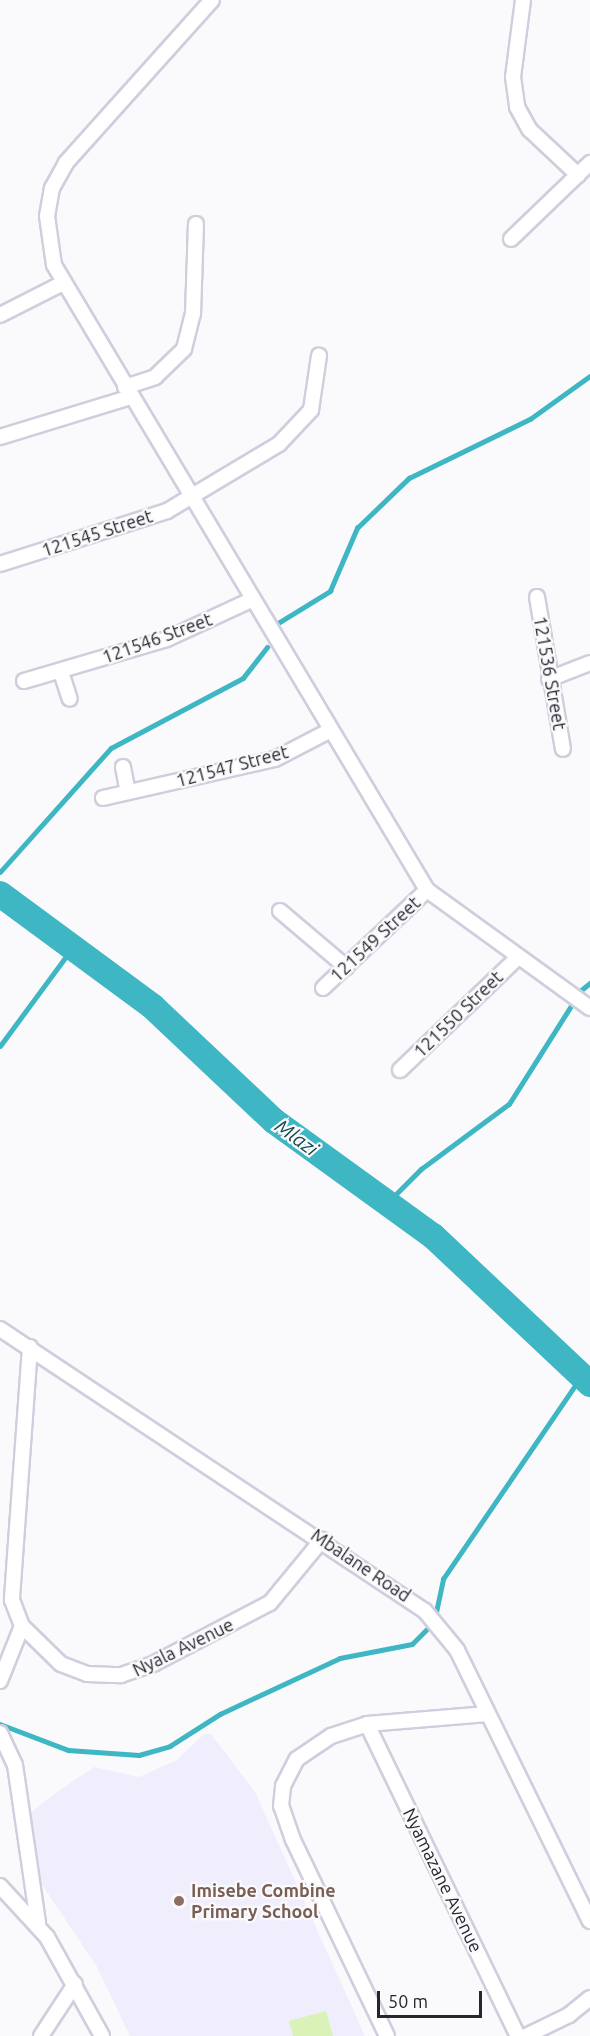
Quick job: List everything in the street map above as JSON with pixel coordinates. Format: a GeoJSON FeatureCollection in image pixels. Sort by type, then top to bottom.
{"type":"FeatureCollection","features":[{"type":"Feature","properties":{"kind":"street"},"geometry":{"type":"LineString","coordinates":[[212,0],[75,150],[59,175],[47,230],[63,283],[427,890],[517,958],[590,1008]]}},
{"type":"Feature","properties":{"kind":"street"},"geometry":{"type":"LineString","coordinates":[[522,0],[513,77],[518,107],[530,130],[578,175]]}},
{"type":"Feature","properties":{"kind":"street"},"geometry":{"type":"LineString","coordinates":[[511,239],[590,163]]}},
{"type":"Feature","properties":{"kind":"street"},"geometry":{"type":"LineString","coordinates":[[0,437],[128,392],[155,377],[184,349],[193,314],[196,224]]}},
{"type":"Feature","properties":{"kind":"street"},"geometry":{"type":"LineString","coordinates":[[0,315],[63,283]]}},
{"type":"Feature","properties":{"kind":"street","name":"121545 Street"},"geometry":{"type":"LineString","coordinates":[[0,564],[150,517],[192,497],[298,429],[315,399],[319,356]]}},
{"type":"Feature","properties":{"kind":"street","name":"121536 Street"},"geometry":{"type":"LineString","coordinates":[[537,597],[549,679],[563,749]]}},
{"type":"Feature","properties":{"kind":"street","name":"121546 Street"},"geometry":{"type":"LineString","coordinates":[[24,681],[61,672],[183,633],[251,600]]}},
{"type":"Feature","properties":{"kind":"street"},"geometry":{"type":"LineString","coordinates":[[549,679],[590,663]]}},
{"type":"Feature","properties":{"kind":"street"},"geometry":{"type":"LineString","coordinates":[[61,672],[70,699]]}},
{"type":"Feature","properties":{"kind":"street","name":"121547 Street"},"geometry":{"type":"LineString","coordinates":[[103,798],[275,759],[331,730]]}},
{"type":"Feature","properties":{"kind":"street"},"geometry":{"type":"LineString","coordinates":[[123,767],[128,792]]}},
{"type":"Feature","properties":{"kind":"street","name":"121549 Street"},"geometry":{"type":"LineString","coordinates":[[323,988],[427,890]]}},
{"type":"Feature","properties":{"kind":"street"},"geometry":{"type":"LineString","coordinates":[[280,911],[346,967]]}},
{"type":"Feature","properties":{"kind":"street","name":"121550 Street"},"geometry":{"type":"LineString","coordinates":[[400,1070],[517,958]]}},
{"type":"Feature","properties":{"kind":"street","name":"Mbalane Road"},"geometry":{"type":"LineString","coordinates":[[0,1329],[399,1590],[437,1623],[457,1650],[590,1921]]}},
{"type":"Feature","properties":{"kind":"street","name":"Nyala Avenue"},"geometry":{"type":"LineString","coordinates":[[30,1347],[11,1580],[22,1626],[48,1656],[73,1671],[101,1676],[138,1671],[270,1603],[322,1540]]}},
{"type":"Feature","properties":{"kind":"street"},"geometry":{"type":"LineString","coordinates":[[0,1681],[22,1626]]}},
{"type":"Feature","properties":{"kind":"street"},"geometry":{"type":"LineString","coordinates":[[387,2036],[282,1806],[283,1786],[297,1759],[331,1736],[367,1724],[488,1714]]}},
{"type":"Feature","properties":{"kind":"street","name":"Nyamazane Avenue"},"geometry":{"type":"LineString","coordinates":[[367,1724],[518,2036]]}},
{"type":"Feature","properties":{"kind":"street"},"geometry":{"type":"LineString","coordinates":[[0,1733],[15,1765],[38,1923]]}},
{"type":"Feature","properties":{"kind":"street"},"geometry":{"type":"LineString","coordinates":[[0,1886],[38,1923],[75,1984],[102,2036]]}},
{"type":"Feature","properties":{"kind":"street"},"geometry":{"type":"LineString","coordinates":[[41,2036],[75,1984]]}},
{"type":"Feature","properties":{"kind":"street"},"geometry":{"type":"LineString","coordinates":[[526,2036],[569,2015],[590,1998]]}},
{"type":"Feature","properties":{"kind":"shaded area","name":"Imisebe Combine Primary School"},"geometry":{"type":"Polygon","coordinates":[[[204,1734],[211,1734],[255,1792],[365,2036],[130,2036],[97,1967],[29,1865],[24,1818],[54,1794],[94,1767],[139,1777],[177,1760],[204,1734]]]}},
{"type":"Feature","properties":{"kind":"green space"},"geometry":{"type":"Polygon","coordinates":[[[326,2011],[333,2036],[293,2036],[289,2021],[326,2011]]]}},
{"type":"Feature","properties":{"kind":"waterway"},"geometry":{"type":"LineString","coordinates":[[275,625],[330,591],[357,528],[409,478],[530,419],[590,376]]}},
{"type":"Feature","properties":{"kind":"waterway"},"geometry":{"type":"LineString","coordinates":[[0,872],[111,748],[243,678],[267,647]]}},
{"type":"Feature","properties":{"kind":"waterway","name":"Mlazi"},"geometry":{"type":"LineString","coordinates":[[0,894],[153,1007],[274,1121],[433,1236],[590,1384]]}},
{"type":"Feature","properties":{"kind":"waterway"},"geometry":{"type":"LineString","coordinates":[[0,1046],[73,947]]}},
{"type":"Feature","properties":{"kind":"waterway"},"geometry":{"type":"LineString","coordinates":[[580,991],[590,983]]}},
{"type":"Feature","properties":{"kind":"waterway"},"geometry":{"type":"LineString","coordinates":[[387,1203],[421,1169],[509,1104],[571,1006]]}},
{"type":"Feature","properties":{"kind":"waterway"},"geometry":{"type":"LineString","coordinates":[[435,1617],[443,1579],[581,1377]]}},
{"type":"Feature","properties":{"kind":"waterway"},"geometry":{"type":"LineString","coordinates":[[0,1724],[68,1750],[139,1755],[170,1746],[220,1714],[340,1658],[412,1644],[432,1624]]}},
{"type":"Feature","properties":{"kind":"place","name":"Imisebe Combine Primary School"},"geometry":{"type":"Point","coordinates":[179,1901]}}]}
